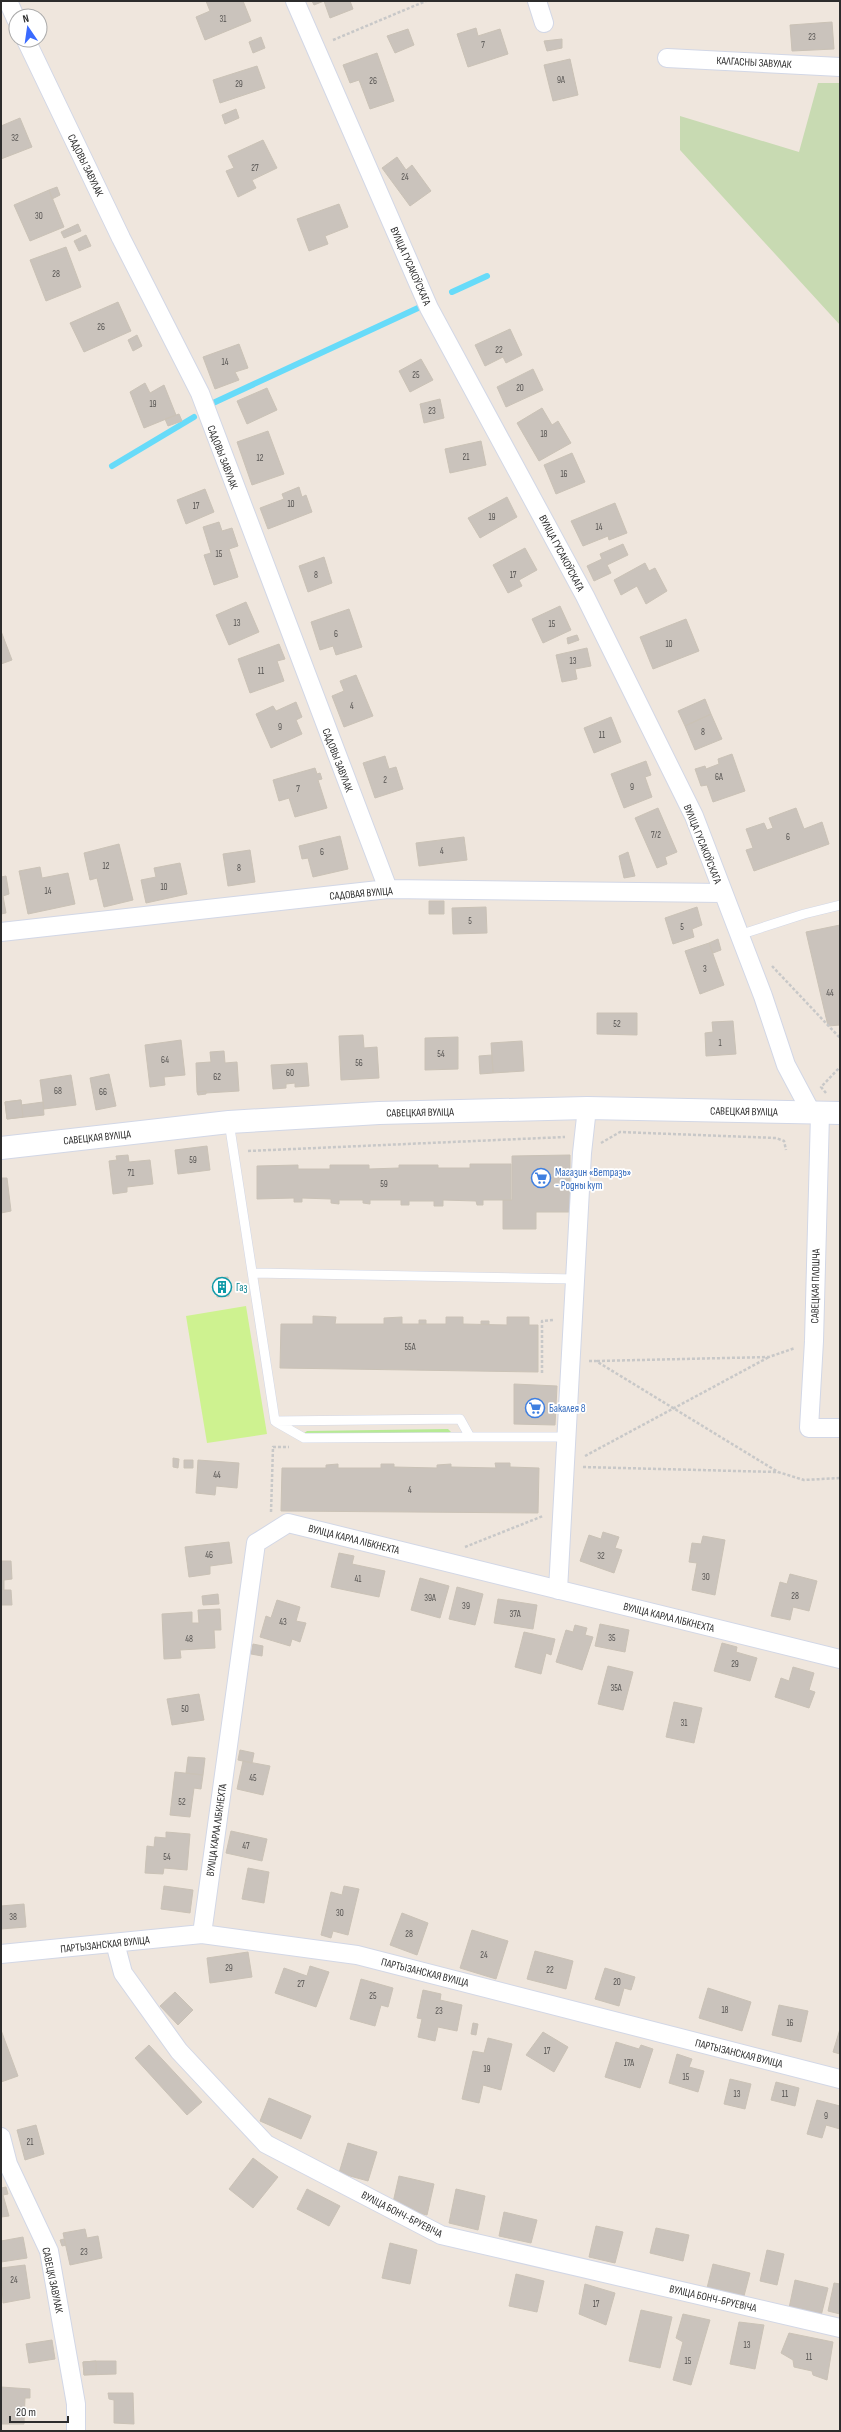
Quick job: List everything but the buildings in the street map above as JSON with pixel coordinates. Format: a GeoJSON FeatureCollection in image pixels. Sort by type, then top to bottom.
{"type":"FeatureCollection","features":[{"type":"Feature","properties":{"kind":"street","name":"ВУЛІЦА ГУСАКОЎСКАГА"},"geometry":{"type":"LineString","coordinates":[[295,1],[429,308],[585,596],[694,816],[786,1065],[825,1109]]}},
{"type":"Feature","properties":{"kind":"street"},"geometry":{"type":"LineString","coordinates":[[536,1],[544,23]]}},
{"type":"Feature","properties":{"kind":"street","name":"САДОВЫ ЗАВУЛАК"},"geometry":{"type":"LineString","coordinates":[[30,48],[120,238],[200,393],[388,889]]}},
{"type":"Feature","properties":{"kind":"street","name":"КАЛГАСНЫ ЗАВУЛАК"},"geometry":{"type":"LineString","coordinates":[[667,58],[840,67]]}},
{"type":"Feature","properties":{"kind":"street","name":"САДОВАЯ ВУЛІЦА"},"geometry":{"type":"LineString","coordinates":[[1,932],[388,889],[723,893]]}},
{"type":"Feature","properties":{"kind":"street"},"geometry":{"type":"LineString","coordinates":[[558,1590],[582,1153],[587,1108]]}},
{"type":"Feature","properties":{"kind":"street","name":"САВЕЦКАЯ ВУЛІЦА"},"geometry":{"type":"LineString","coordinates":[[1,1148],[229,1122],[379,1113],[587,1108],[825,1109]]}},
{"type":"Feature","properties":{"kind":"street","name":"САВЕЦКАЯ ПЛОШЧА"},"geometry":{"type":"LineString","coordinates":[[825,1109],[809,1428],[840,1428]]}},
{"type":"Feature","properties":{"kind":"street","name":"ВУЛІЦА КАРЛА ЛІБКНЕХТА"},"geometry":{"type":"LineString","coordinates":[[202,1934],[256,1543],[288,1523],[840,1658]]}},
{"type":"Feature","properties":{"kind":"street","name":"ПАРТЫЗАНСКАЯ ВУЛІЦА"},"geometry":{"type":"LineString","coordinates":[[1,1954],[202,1934],[357,1955],[840,2079]]}},
{"type":"Feature","properties":{"kind":"street","name":"ВУЛІЦА БОНЧ-БРУЕВІЧА"},"geometry":{"type":"LineString","coordinates":[[115,1943],[123,1973],[179,2051],[266,2144],[441,2235],[840,2328]]}},
{"type":"Feature","properties":{"kind":"street","name":"САВЕЦКІ ЗАВУЛАК"},"geometry":{"type":"LineString","coordinates":[[1,2137],[8,2164],[49,2251],[76,2404],[76,2431]]}},
{"type":"Feature","properties":{"kind":"lane"},"geometry":{"type":"LineString","coordinates":[[739,935],[804,914],[840,905]]}},
{"type":"Feature","properties":{"kind":"lane"},"geometry":{"type":"LineString","coordinates":[[229,1122],[254,1273],[275,1421]]}},
{"type":"Feature","properties":{"kind":"lane"},"geometry":{"type":"LineString","coordinates":[[254,1273],[575,1279]]}},
{"type":"Feature","properties":{"kind":"lane"},"geometry":{"type":"LineString","coordinates":[[275,1421],[460,1419],[470,1437]]}},
{"type":"Feature","properties":{"kind":"lane"},"geometry":{"type":"LineString","coordinates":[[275,1421],[304,1438],[566,1437]]}},
{"type":"Feature","properties":{"kind":"path"},"geometry":{"type":"LineString","coordinates":[[328,42],[426,1]]}},
{"type":"Feature","properties":{"kind":"path"},"geometry":{"type":"LineString","coordinates":[[769,963],[840,1038]]}},
{"type":"Feature","properties":{"kind":"path"},"geometry":{"type":"LineString","coordinates":[[825,1109],[821,1087],[840,1067]]}},
{"type":"Feature","properties":{"kind":"path"},"geometry":{"type":"LineString","coordinates":[[233,1151],[569,1137],[582,1153],[620,1132],[776,1138],[784,1141],[786,1150]]}},
{"type":"Feature","properties":{"kind":"path"},"geometry":{"type":"LineString","coordinates":[[542,1373],[542,1321],[573,1319]]}},
{"type":"Feature","properties":{"kind":"path"},"geometry":{"type":"LineString","coordinates":[[565,1467],[769,1357],[814,1342]]}},
{"type":"Feature","properties":{"kind":"path"},"geometry":{"type":"LineString","coordinates":[[571,1360],[596,1361],[769,1357]]}},
{"type":"Feature","properties":{"kind":"path"},"geometry":{"type":"LineString","coordinates":[[596,1361],[778,1472],[804,1480],[840,1478]]}},
{"type":"Feature","properties":{"kind":"path"},"geometry":{"type":"LineString","coordinates":[[271,1533],[272,1447]]}},
{"type":"Feature","properties":{"kind":"path"},"geometry":{"type":"LineString","coordinates":[[565,1467],[778,1472]]}},
{"type":"Feature","properties":{"kind":"path"},"geometry":{"type":"LineString","coordinates":[[463,1548],[550,1513]]}},
{"type":"Feature","properties":{"kind":"green space"},"geometry":{"type":"Polygon","coordinates":[[[818,83],[840,83],[840,325],[680,150],[680,116],[799,152],[818,83]]]}},
{"type":"Feature","properties":{"kind":"green space"},"geometry":{"type":"Polygon","coordinates":[[[246,1306],[267,1434],[207,1443],[186,1316],[246,1306]]]}},
{"type":"Feature","properties":{"kind":"green space"},"geometry":{"type":"Polygon","coordinates":[[[448,1429],[451,1432],[303,1434],[307,1431],[448,1429]]]}},
{"type":"Feature","properties":{"kind":"waterway"},"geometry":{"type":"LineString","coordinates":[[452,292],[487,276]]}},
{"type":"Feature","properties":{"kind":"waterway"},"geometry":{"type":"LineString","coordinates":[[211,404],[418,308]]}},
{"type":"Feature","properties":{"kind":"waterway"},"geometry":{"type":"LineString","coordinates":[[112,466],[194,417]]}},
{"type":"Feature","properties":{"kind":"place","name":"Магазин «Ветразь» - Родны кут"},"geometry":{"type":"Point","coordinates":[541,1178]}},
{"type":"Feature","properties":{"kind":"place","name":"Газ"},"geometry":{"type":"Point","coordinates":[222,1287]}},
{"type":"Feature","properties":{"kind":"place","name":"Бакалея 8"},"geometry":{"type":"Point","coordinates":[535,1408]}}]}
